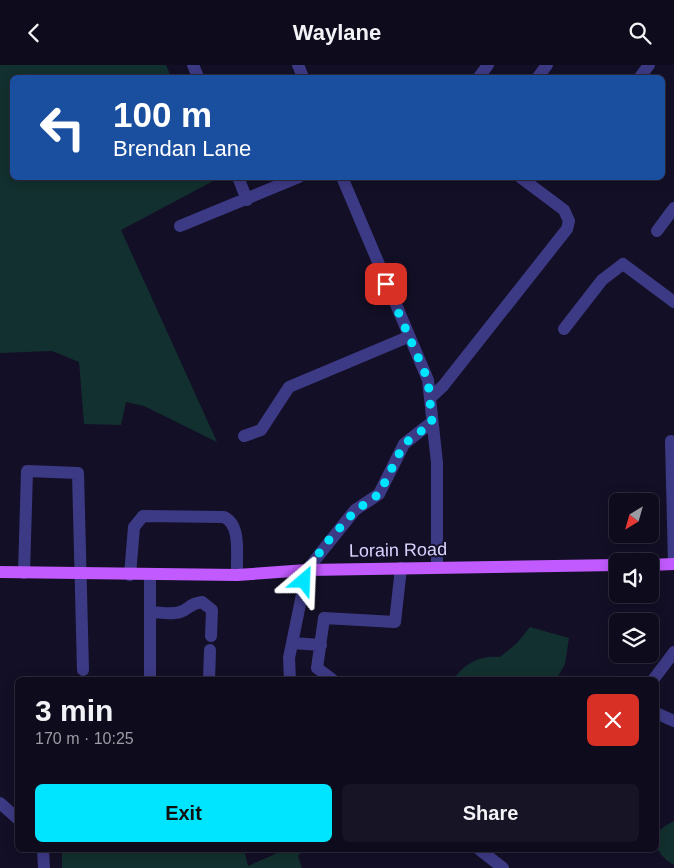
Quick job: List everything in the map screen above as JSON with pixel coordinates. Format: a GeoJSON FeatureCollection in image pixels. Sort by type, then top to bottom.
{"type":"FeatureCollection","features":[{"type":"Feature","properties":{"kind":"main road","name":"Lorain Road"},"geometry":{"type":"LineString","coordinates":[[0,573],[237,575],[307,570],[609,565]]}},
{"type":"Feature","properties":{"kind":"main road"},"geometry":{"type":"LineString","coordinates":[[659,565],[674,565]]}},
{"type":"Feature","properties":{"kind":"street"},"geometry":{"type":"LineString","coordinates":[[239,180],[247,201]]}},
{"type":"Feature","properties":{"kind":"street"},"geometry":{"type":"LineString","coordinates":[[180,227],[247,201],[292,180]]}},
{"type":"Feature","properties":{"kind":"street"},"geometry":{"type":"LineString","coordinates":[[343,180],[408,337],[428,380],[437,463],[437,567]]}},
{"type":"Feature","properties":{"kind":"street"},"geometry":{"type":"LineString","coordinates":[[430,398],[443,386],[567,229],[569,221],[564,210],[524,180]]}},
{"type":"Feature","properties":{"kind":"street"},"geometry":{"type":"LineString","coordinates":[[657,231],[674,209]]}},
{"type":"Feature","properties":{"kind":"street"},"geometry":{"type":"LineString","coordinates":[[564,329],[602,280],[623,263],[674,301]]}},
{"type":"Feature","properties":{"kind":"street"},"geometry":{"type":"LineString","coordinates":[[244,436],[261,430],[288,387],[408,337]]}},
{"type":"Feature","properties":{"kind":"street"},"geometry":{"type":"LineString","coordinates":[[290,677],[289,658],[307,570],[355,511],[379,494],[404,444],[432,423]]}},
{"type":"Feature","properties":{"kind":"street"},"geometry":{"type":"LineString","coordinates":[[671,441],[674,565]]}},
{"type":"Feature","properties":{"kind":"street"},"geometry":{"type":"LineString","coordinates":[[24,573],[27,471],[78,473],[83,670]]}},
{"type":"Feature","properties":{"kind":"street"},"geometry":{"type":"LineString","coordinates":[[130,575],[134,527],[143,516],[224,517],[230,519],[235,526],[237,575]]}},
{"type":"Feature","properties":{"kind":"street"},"geometry":{"type":"LineString","coordinates":[[329,677],[318,669],[324,618],[395,622],[401,568]]}},
{"type":"Feature","properties":{"kind":"street"},"geometry":{"type":"LineString","coordinates":[[150,575],[150,677]]}},
{"type":"Feature","properties":{"kind":"street"},"geometry":{"type":"LineString","coordinates":[[150,612],[176,613],[183,611],[191,603],[202,602],[212,610],[211,636]]}},
{"type":"Feature","properties":{"kind":"street"},"geometry":{"type":"LineString","coordinates":[[292,643],[321,645]]}},
{"type":"Feature","properties":{"kind":"street"},"geometry":{"type":"LineString","coordinates":[[209,677],[210,650]]}},
{"type":"Feature","properties":{"kind":"street"},"geometry":{"type":"LineString","coordinates":[[655,677],[674,652]]}},
{"type":"Feature","properties":{"kind":"street"},"geometry":{"type":"LineString","coordinates":[[659,714],[674,721]]}},
{"type":"Feature","properties":{"kind":"street"},"geometry":{"type":"LineString","coordinates":[[0,803],[15,816]]}},
{"type":"Feature","properties":{"kind":"street"},"geometry":{"type":"LineString","coordinates":[[43,852],[44,868]]}},
{"type":"Feature","properties":{"kind":"street"},"geometry":{"type":"LineString","coordinates":[[483,852],[503,868]]}},
{"type":"Feature","properties":{"kind":"green space"},"geometry":{"type":"Polygon","coordinates":[[[0,65],[166,65],[170,75],[10,75],[10,180],[215,180],[121,230],[217,442],[144,406],[126,402],[121,425],[84,424],[79,362],[52,351],[0,353],[0,65]]]}},
{"type":"Feature","properties":{"kind":"green space"},"geometry":{"type":"Polygon","coordinates":[[[530,627],[569,638],[565,664],[558,677],[455,677],[462,669],[474,661],[486,657],[500,657],[517,643],[530,627]]]}},
{"type":"Feature","properties":{"kind":"green space"},"geometry":{"type":"Polygon","coordinates":[[[674,821],[674,865],[659,852],[659,832],[674,821]]]}},
{"type":"Feature","properties":{"kind":"green space"},"geometry":{"type":"Polygon","coordinates":[[[62,852],[244,852],[248,866],[280,852],[301,852],[298,856],[302,868],[62,868],[62,852]]]}},
{"type":"Feature","properties":{"kind":"route"},"geometry":{"type":"LineString","coordinates":[[304,581],[307,570],[328,541],[355,511],[379,494],[404,444],[432,423],[428,380],[386,284]]}}]}
